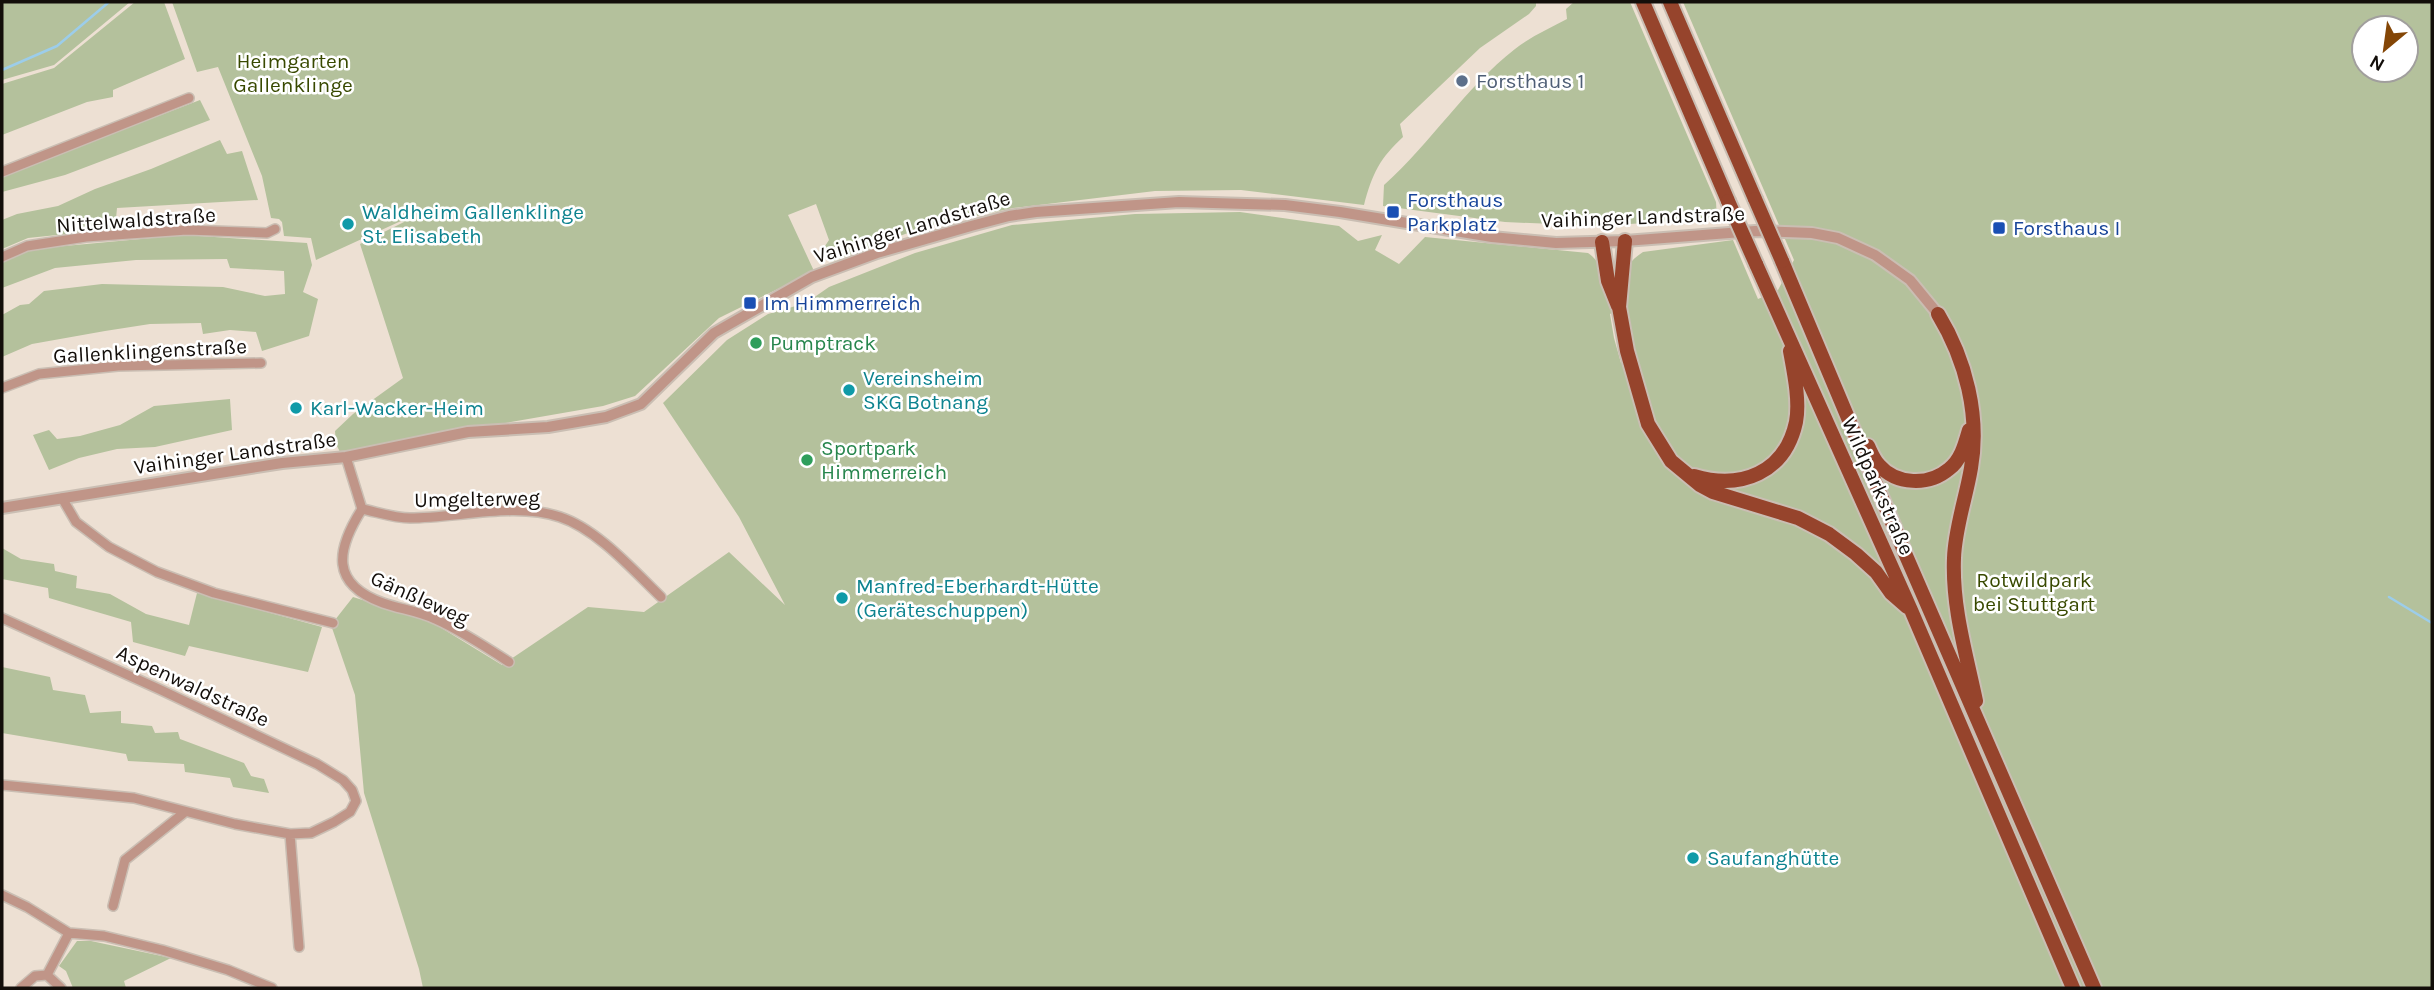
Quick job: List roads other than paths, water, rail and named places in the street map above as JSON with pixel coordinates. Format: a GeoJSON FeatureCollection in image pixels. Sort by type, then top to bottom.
{"type":"FeatureCollection","features":[{"type":"Feature","properties":{"kind":"highway","name":"Wildparkstraße"},"geometry":{"type":"LineString","coordinates":[[1643,2],[1786,335],[1911,610],[2073,988]]}},
{"type":"Feature","properties":{"kind":"highway","name":"Wildparkstraße"},"geometry":{"type":"LineString","coordinates":[[1670,2],[1782,261],[1835,392],[2094,988]]}},
{"type":"Feature","properties":{"kind":"highway"},"geometry":{"type":"LineString","coordinates":[[1619,307],[1625,241]]}},
{"type":"Feature","properties":{"kind":"highway"},"geometry":{"type":"LineString","coordinates":[[1602,242],[1608,281],[1619,307],[1635,384],[1648,424],[1661,449],[1683,473],[1713,492],[1798,518],[1829,534],[1876,572],[1891,593],[1911,610]]}},
{"type":"Feature","properties":{"kind":"highway"},"geometry":{"type":"LineString","coordinates":[[1938,314],[1954,339],[1970,399],[1975,432],[1971,467],[1956,538],[1954,575],[1958,625],[1981,726]]}},
{"type":"Feature","properties":{"kind":"highway"},"geometry":{"type":"LineString","coordinates":[[1683,473],[1708,480],[1733,481],[1761,472],[1775,463],[1782,454],[1793,433],[1797,412],[1793,366],[1786,335]]}},
{"type":"Feature","properties":{"kind":"highway"},"geometry":{"type":"LineString","coordinates":[[1835,392],[1848,406],[1877,463],[1897,477],[1916,481],[1933,478],[1949,470],[1959,458],[1972,419]]}},
{"type":"Feature","properties":{"kind":"street"},"geometry":{"type":"LineString","coordinates":[[2,172],[189,98]]}},
{"type":"Feature","properties":{"kind":"street","name":"Vaihinger Landstraße"},"geometry":{"type":"LineString","coordinates":[[2,508],[282,463],[346,457],[468,432],[548,427],[606,417],[641,404],[714,333],[812,276],[877,253],[1009,216],[1136,204],[1231,202],[1340,212],[1556,243],[1787,231],[1826,236],[1854,244],[1897,270],[1922,292],[1938,314]]}},
{"type":"Feature","properties":{"kind":"street","name":"Nittelwaldstraße"},"geometry":{"type":"LineString","coordinates":[[2,257],[27,246],[86,237],[187,230],[267,233],[275,229]]}},
{"type":"Feature","properties":{"kind":"street","name":"Gallenklingenstraße"},"geometry":{"type":"LineString","coordinates":[[2,388],[39,374],[105,368],[261,363]]}},
{"type":"Feature","properties":{"kind":"street"},"geometry":{"type":"LineString","coordinates":[[346,457],[362,509]]}},
{"type":"Feature","properties":{"kind":"street"},"geometry":{"type":"LineString","coordinates":[[62,498],[76,522],[109,547],[157,572],[225,597],[333,623]]}},
{"type":"Feature","properties":{"kind":"street","name":"Umgelterweg"},"geometry":{"type":"LineString","coordinates":[[362,509],[407,518],[511,512],[537,512],[562,517],[586,530],[661,597]]}},
{"type":"Feature","properties":{"kind":"street","name":"Gänßleweg"},"geometry":{"type":"LineString","coordinates":[[362,509],[348,531],[343,549],[343,568],[350,584],[363,595],[433,618],[509,662]]}},
{"type":"Feature","properties":{"kind":"street","name":"Aspenwaldstraße"},"geometry":{"type":"LineString","coordinates":[[2,618],[210,712],[317,764],[343,780],[352,790],[356,801],[350,813],[311,833],[290,834]]}},
{"type":"Feature","properties":{"kind":"street"},"geometry":{"type":"LineString","coordinates":[[2,785],[134,799],[290,834],[299,947]]}},
{"type":"Feature","properties":{"kind":"street"},"geometry":{"type":"LineString","coordinates":[[113,906],[125,860],[185,812]]}},
{"type":"Feature","properties":{"kind":"street"},"geometry":{"type":"LineString","coordinates":[[2,895],[69,933],[104,936],[162,950],[228,970],[272,988]]}},
{"type":"Feature","properties":{"kind":"street"},"geometry":{"type":"LineString","coordinates":[[47,975],[69,933]]}},
{"type":"Feature","properties":{"kind":"street"},"geometry":{"type":"LineString","coordinates":[[20,988],[35,976],[47,975],[61,988]]}},
{"type":"Feature","properties":{"kind":"waterway"},"geometry":{"type":"LineString","coordinates":[[2,70],[57,46],[109,2]]}},
{"type":"Feature","properties":{"kind":"waterway"},"geometry":{"type":"LineString","coordinates":[[2389,597],[2432,623]]}},
{"type":"Feature","properties":{"kind":"place","name":"Forsthaus 1"},"geometry":{"type":"Point","coordinates":[1462,81]}},
{"type":"Feature","properties":{"kind":"place","name":"Forsthaus Parkplatz"},"geometry":{"type":"Point","coordinates":[1393,212]}},
{"type":"Feature","properties":{"kind":"place","name":"Waldheim Gallenklinge St. Elisabeth"},"geometry":{"type":"Point","coordinates":[348,224]}},
{"type":"Feature","properties":{"kind":"place","name":"Forsthaus I"},"geometry":{"type":"Point","coordinates":[1999,228]}},
{"type":"Feature","properties":{"kind":"place","name":"Im Himmerreich"},"geometry":{"type":"Point","coordinates":[750,303]}},
{"type":"Feature","properties":{"kind":"place","name":"Pumptrack"},"geometry":{"type":"Point","coordinates":[756,343]}},
{"type":"Feature","properties":{"kind":"place","name":"Vereinsheim SKG Botnang"},"geometry":{"type":"Point","coordinates":[849,390]}},
{"type":"Feature","properties":{"kind":"place","name":"Karl-Wacker-Heim"},"geometry":{"type":"Point","coordinates":[296,408]}},
{"type":"Feature","properties":{"kind":"place","name":"Sportpark Himmerreich"},"geometry":{"type":"Point","coordinates":[807,460]}},
{"type":"Feature","properties":{"kind":"place","name":"Manfred-Eberhardt-Hütte (Geräteschuppen)"},"geometry":{"type":"Point","coordinates":[842,598]}},
{"type":"Feature","properties":{"kind":"place","name":"Saufanghütte"},"geometry":{"type":"Point","coordinates":[1693,858]}},
{"type":"Feature","properties":{"kind":"park label","name":"Heimgarten Gallenklinge"},"geometry":{"type":"Point","coordinates":[293,73]}},
{"type":"Feature","properties":{"kind":"park label","name":"Rotwildpark bei Stuttgart"},"geometry":{"type":"Point","coordinates":[2034,592]}}]}
